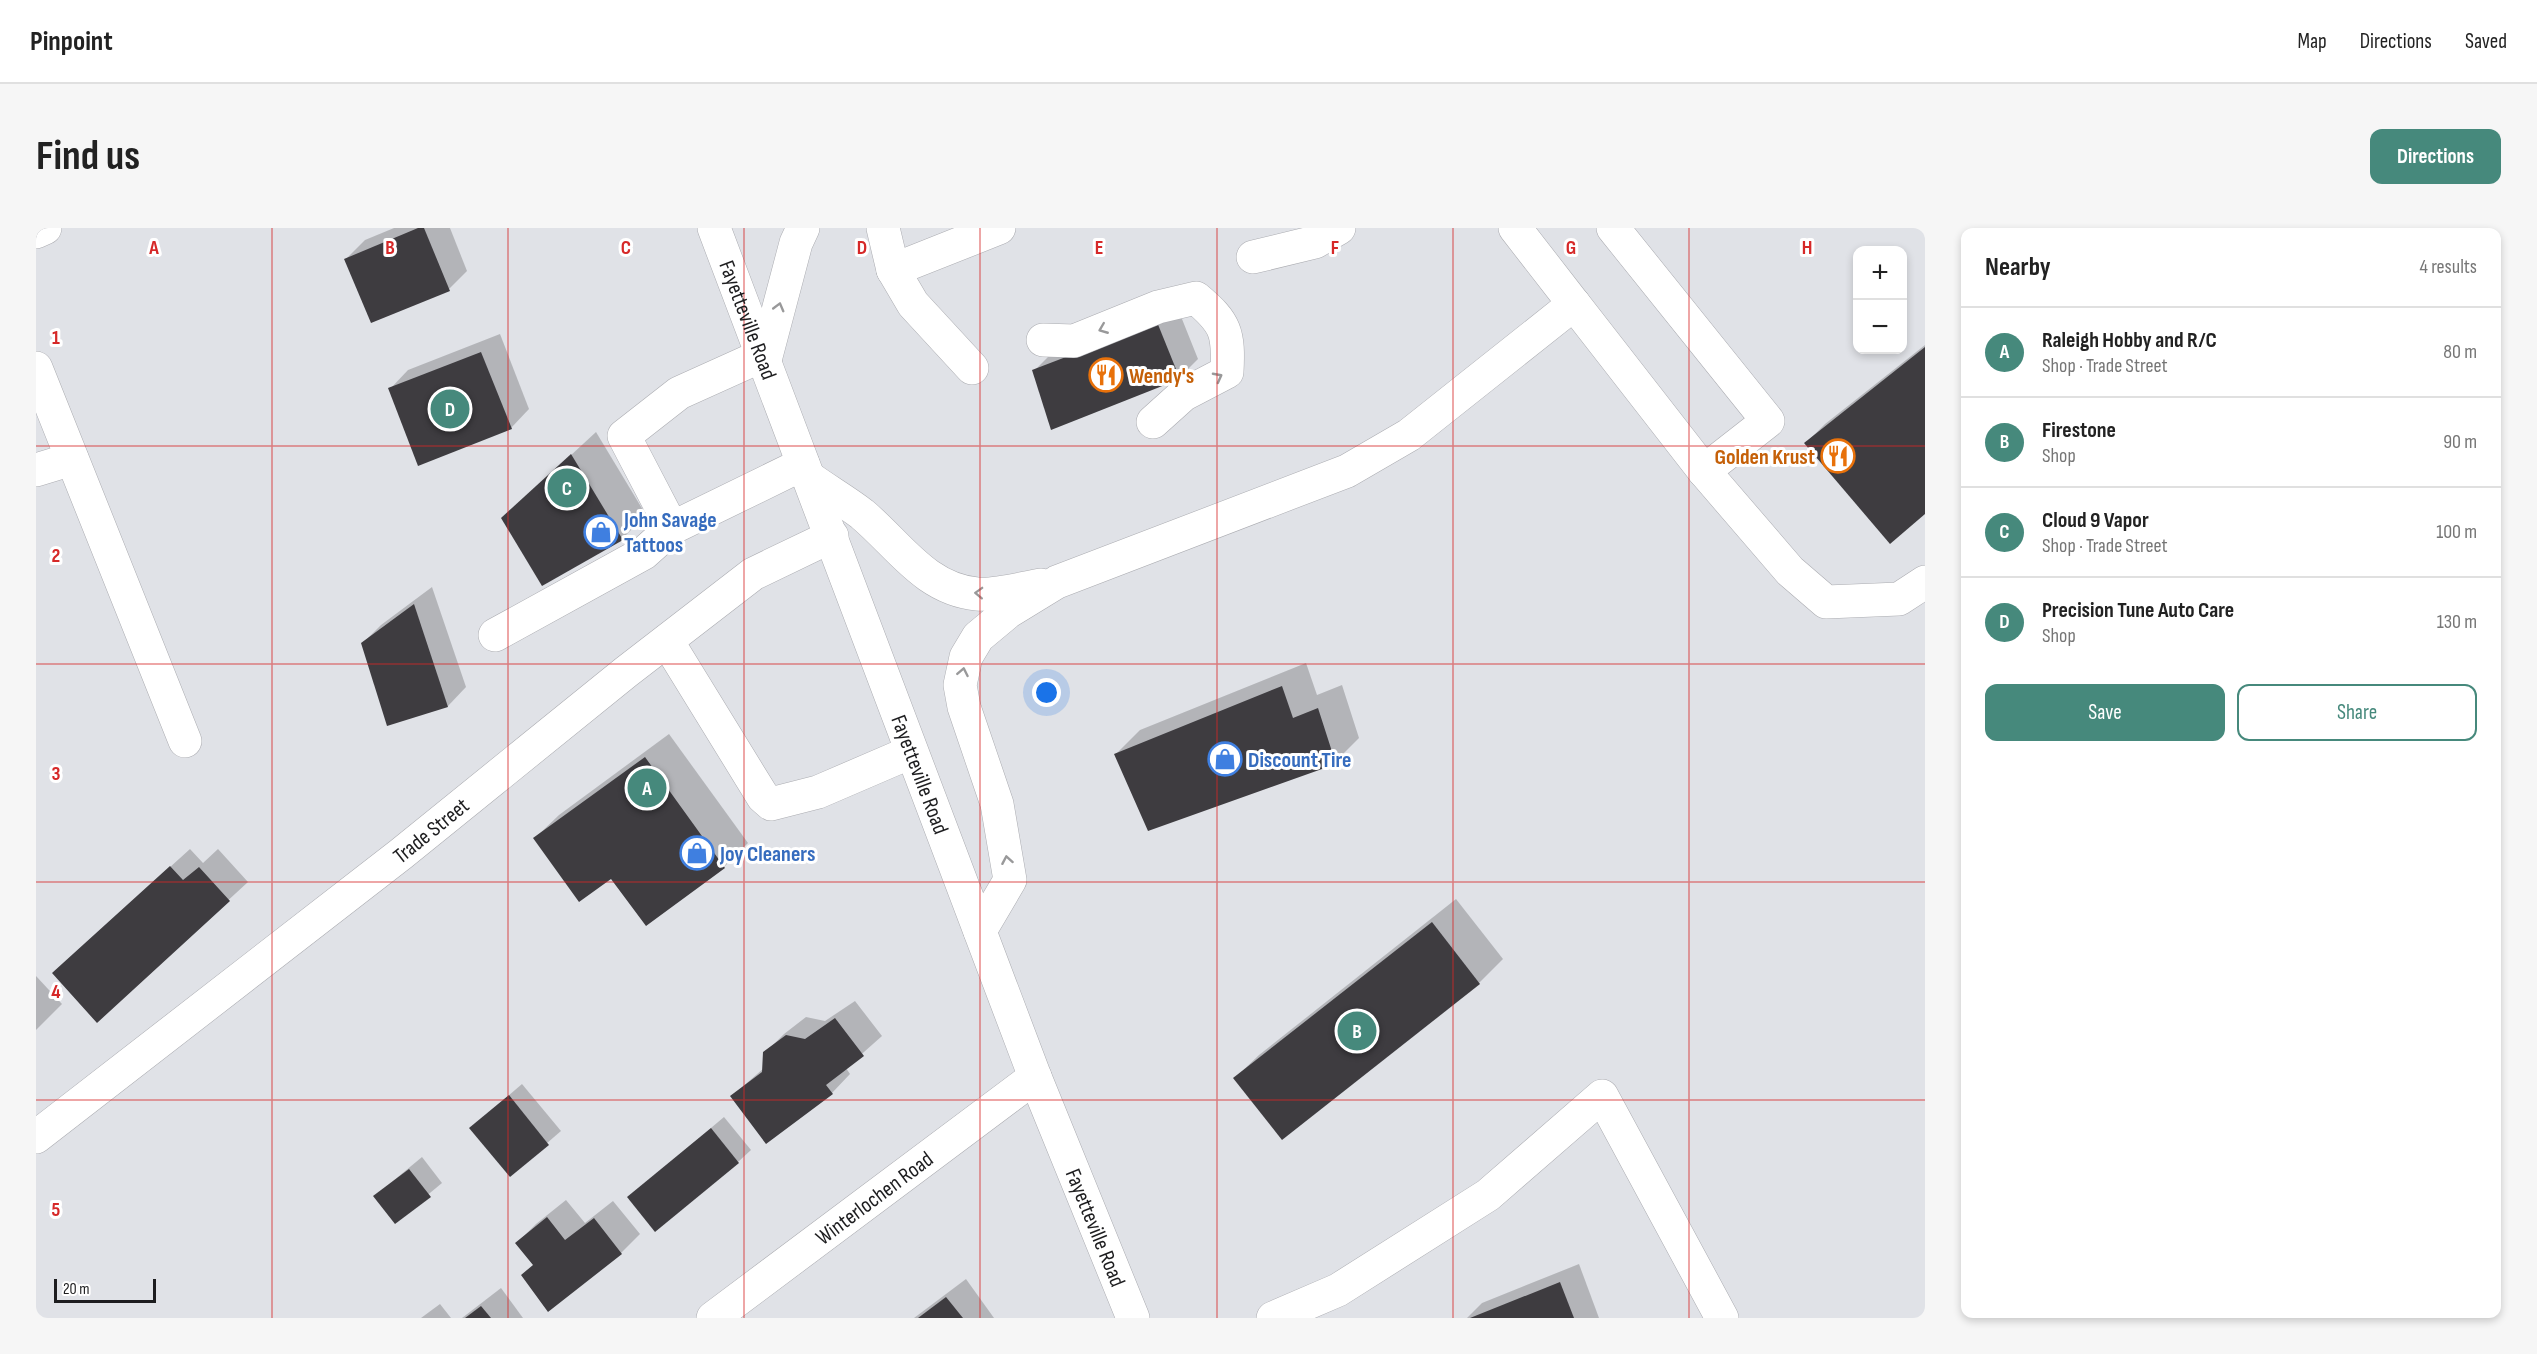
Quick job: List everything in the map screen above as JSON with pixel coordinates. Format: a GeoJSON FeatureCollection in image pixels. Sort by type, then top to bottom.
{"type":"FeatureCollection","features":[{"type":"Feature","properties":{"kind":"main road"},"geometry":{"type":"LineString","coordinates":[[36,232],[45,228]]}},
{"type":"Feature","properties":{"kind":"main road","name":"Fayetteville Road"},"geometry":{"type":"LineString","coordinates":[[714,228],[1035,1077],[1133,1318]]}},
{"type":"Feature","properties":{"kind":"main road"},"geometry":{"type":"LineString","coordinates":[[672,528],[624,436],[679,393],[762,360],[796,243],[803,228]]}},
{"type":"Feature","properties":{"kind":"main road"},"geometry":{"type":"LineString","coordinates":[[883,228],[892,270],[913,304],[972,368]]}},
{"type":"Feature","properties":{"kind":"main road"},"geometry":{"type":"LineString","coordinates":[[892,270],[999,228]]}},
{"type":"Feature","properties":{"kind":"main road"},"geometry":{"type":"LineString","coordinates":[[1253,257],[1315,242],[1339,228]]}},
{"type":"Feature","properties":{"kind":"main road"},"geometry":{"type":"LineString","coordinates":[[1515,228],[1704,471],[1790,571],[1826,602],[1899,600],[1925,582]]}},
{"type":"Feature","properties":{"kind":"main road"},"geometry":{"type":"LineString","coordinates":[[1613,228],[1768,421],[1704,471]]}},
{"type":"Feature","properties":{"kind":"main road"},"geometry":{"type":"LineString","coordinates":[[1043,340],[1074,340],[1158,307],[1196,298],[1216,315],[1228,343],[1227,372],[1183,395],[1153,422]]}},
{"type":"Feature","properties":{"kind":"main road"},"geometry":{"type":"LineString","coordinates":[[495,635],[644,553],[672,528],[806,471],[862,515],[918,570],[955,590],[979,595],[1058,582],[1347,471],[1409,435],[1574,304]]}},
{"type":"Feature","properties":{"kind":"main road"},"geometry":{"type":"LineString","coordinates":[[36,368],[185,741]]}},
{"type":"Feature","properties":{"kind":"main road"},"geometry":{"type":"LineString","coordinates":[[36,470],[72,459]]}},
{"type":"Feature","properties":{"kind":"main road","name":"Trade Street"},"geometry":{"type":"LineString","coordinates":[[36,1137],[391,861],[753,574],[832,536]]}},
{"type":"Feature","properties":{"kind":"main road"},"geometry":{"type":"LineString","coordinates":[[980,930],[1010,880],[997,804],[964,707],[960,685],[966,657],[978,637],[993,624],[1058,582]]}},
{"type":"Feature","properties":{"kind":"main road"},"geometry":{"type":"LineString","coordinates":[[667,641],[763,797],[771,804],[818,792],[911,752]]}},
{"type":"Feature","properties":{"kind":"main road","name":"Winterlochen Road"},"geometry":{"type":"LineString","coordinates":[[713,1318],[1035,1077]]}},
{"type":"Feature","properties":{"kind":"main road"},"geometry":{"type":"LineString","coordinates":[[1274,1318],[1338,1290],[1488,1195],[1602,1096],[1722,1318]]}},
{"type":"Feature","properties":{"kind":"building"},"geometry":{"type":"Polygon","coordinates":[[[418,228],[424,228],[450,291],[371,323],[344,259],[418,228]]]}},
{"type":"Feature","properties":{"kind":"building","name":"Wendy's"},"geometry":{"type":"Polygon","coordinates":[[[1157,322],[1180,379],[1051,430],[1032,370],[1157,322]]]}},
{"type":"Feature","properties":{"kind":"building"},"geometry":{"type":"Polygon","coordinates":[[[1925,347],[1925,514],[1890,544],[1804,443],[1925,347]]]}},
{"type":"Feature","properties":{"kind":"building"},"geometry":{"type":"Polygon","coordinates":[[[481,352],[512,429],[418,466],[388,388],[481,352]]]}},
{"type":"Feature","properties":{"kind":"building"},"geometry":{"type":"Polygon","coordinates":[[[571,454],[623,540],[542,586],[501,518],[571,454]]]}},
{"type":"Feature","properties":{"kind":"building"},"geometry":{"type":"Polygon","coordinates":[[[414,604],[448,707],[387,726],[361,643],[414,604]]]}},
{"type":"Feature","properties":{"kind":"building","name":"Discount Tire"},"geometry":{"type":"Polygon","coordinates":[[[1282,686],[1293,718],[1318,708],[1336,764],[1148,831],[1114,754],[1282,686]]]}},
{"type":"Feature","properties":{"kind":"building"},"geometry":{"type":"Polygon","coordinates":[[[645,757],[725,868],[646,926],[611,879],[579,902],[533,838],[645,757]]]}},
{"type":"Feature","properties":{"kind":"building"},"geometry":{"type":"Polygon","coordinates":[[[170,866],[183,880],[199,867],[230,901],[97,1023],[52,973],[170,866]]]}},
{"type":"Feature","properties":{"kind":"building"},"geometry":{"type":"Polygon","coordinates":[[[1432,922],[1480,984],[1282,1140],[1233,1078],[1432,922]]]}},
{"type":"Feature","properties":{"kind":"building"},"geometry":{"type":"Polygon","coordinates":[[[835,1018],[864,1056],[826,1085],[833,1094],[766,1144],[730,1096],[762,1072],[763,1052],[786,1035],[805,1039],[835,1018]]]}},
{"type":"Feature","properties":{"kind":"building"},"geometry":{"type":"Polygon","coordinates":[[[509,1095],[549,1145],[510,1177],[469,1128],[509,1095]]]}},
{"type":"Feature","properties":{"kind":"building"},"geometry":{"type":"Polygon","coordinates":[[[711,1128],[739,1163],[655,1232],[627,1197],[711,1128]]]}},
{"type":"Feature","properties":{"kind":"building"},"geometry":{"type":"Polygon","coordinates":[[[409,1169],[431,1197],[395,1224],[373,1196],[409,1169]]]}},
{"type":"Feature","properties":{"kind":"building"},"geometry":{"type":"Polygon","coordinates":[[[547,1217],[565,1240],[594,1218],[622,1254],[548,1312],[521,1275],[533,1265],[515,1243],[547,1217]]]}},
{"type":"Feature","properties":{"kind":"building"},"geometry":{"type":"Polygon","coordinates":[[[1560,1282],[1574,1318],[1470,1318],[1560,1282]]]}},
{"type":"Feature","properties":{"kind":"building"},"geometry":{"type":"Polygon","coordinates":[[[946,1297],[963,1318],[918,1318],[946,1297]]]}},
{"type":"Feature","properties":{"kind":"building"},"geometry":{"type":"Polygon","coordinates":[[[481,1306],[491,1318],[465,1318],[481,1306]]]}},
{"type":"Feature","properties":{"kind":"place","name":"Wendy's"},"geometry":{"type":"Point","coordinates":[1106,375]}},
{"type":"Feature","properties":{"kind":"place","name":"Precision Tune Auto Care"},"geometry":{"type":"Point","coordinates":[450,409]}},
{"type":"Feature","properties":{"kind":"place","name":"Golden Krust"},"geometry":{"type":"Point","coordinates":[1838,456]}},
{"type":"Feature","properties":{"kind":"place","name":"Cloud 9 Vapor"},"geometry":{"type":"Point","coordinates":[567,488]}},
{"type":"Feature","properties":{"kind":"place","name":"John Savage Tattoos"},"geometry":{"type":"Point","coordinates":[601,532]}},
{"type":"Feature","properties":{"kind":"place","name":"Discount Tire"},"geometry":{"type":"Point","coordinates":[1225,759]}},
{"type":"Feature","properties":{"kind":"place","name":"Raleigh Hobby and R/C"},"geometry":{"type":"Point","coordinates":[647,788]}},
{"type":"Feature","properties":{"kind":"place","name":"Joy Cleaners"},"geometry":{"type":"Point","coordinates":[697,853]}},
{"type":"Feature","properties":{"kind":"place","name":"Firestone"},"geometry":{"type":"Point","coordinates":[1357,1031]}}]}
